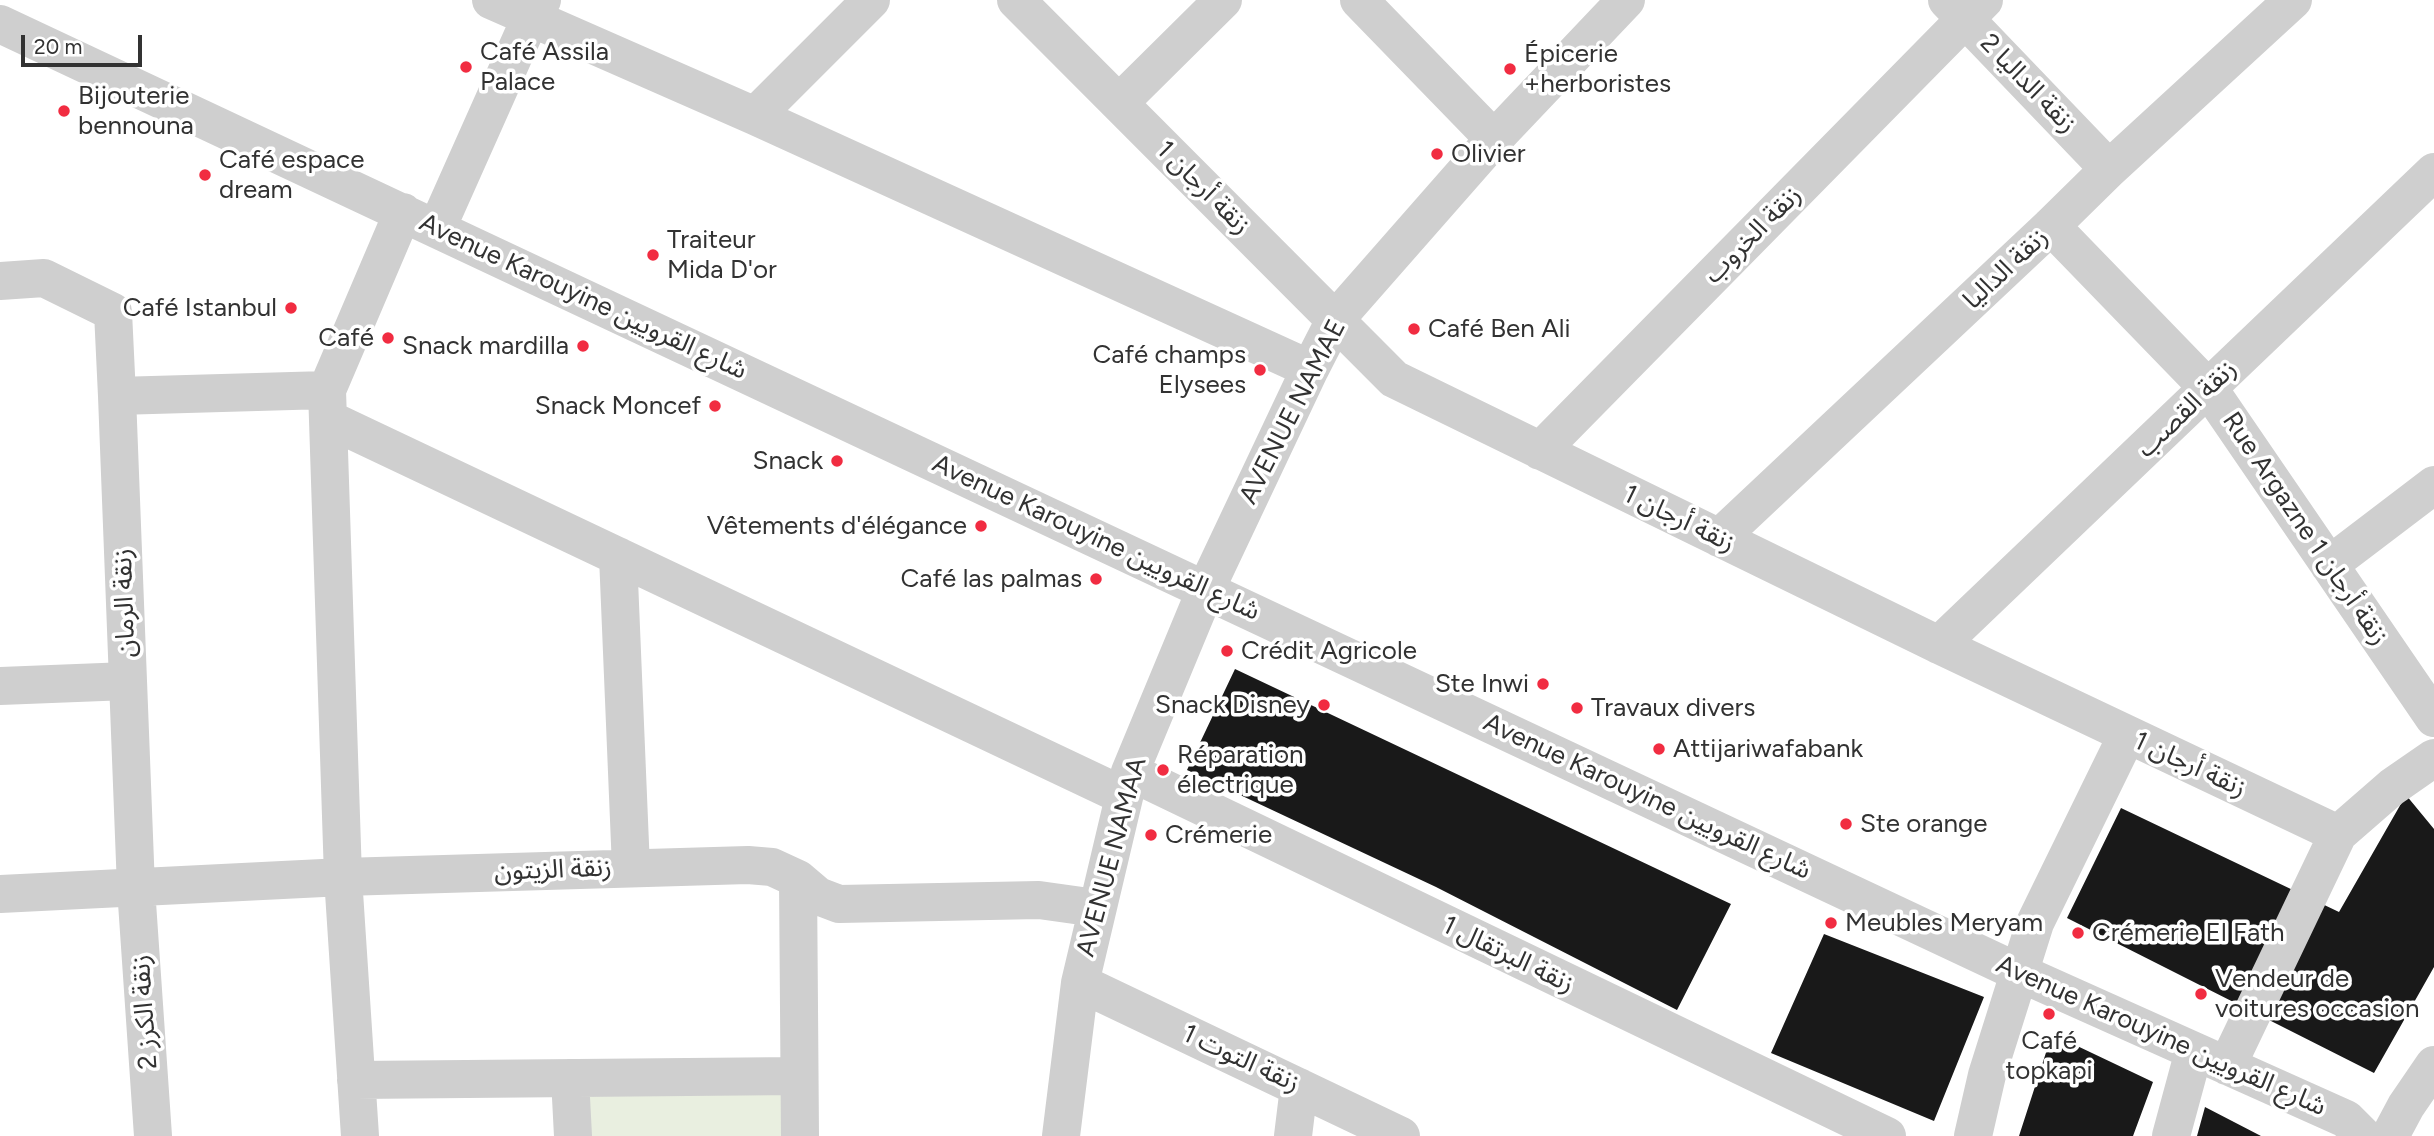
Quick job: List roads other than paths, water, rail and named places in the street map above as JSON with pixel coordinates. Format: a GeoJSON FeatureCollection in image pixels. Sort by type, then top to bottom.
{"type":"FeatureCollection","features":[{"type":"Feature","properties":{"kind":"street"},"geometry":{"type":"LineString","coordinates":[[491,0],[536,8],[755,116],[1310,369]]}},
{"type":"Feature","properties":{"kind":"street"},"geometry":{"type":"LineString","coordinates":[[755,116],[871,0]]}},
{"type":"Feature","properties":{"kind":"street","name":"زنقة أرجان 1"},"geometry":{"type":"LineString","coordinates":[[1016,0],[1394,379],[1939,645],[2338,834]]}},
{"type":"Feature","properties":{"kind":"street"},"geometry":{"type":"LineString","coordinates":[[1119,103],[1223,0]]}},
{"type":"Feature","properties":{"kind":"street"},"geometry":{"type":"LineString","coordinates":[[1359,0],[1494,139]]}},
{"type":"Feature","properties":{"kind":"street","name":"AVENUE NAMAE"},"geometry":{"type":"LineString","coordinates":[[1206,589],[1335,320],[1494,139],[1626,0]]}},
{"type":"Feature","properties":{"kind":"street","name":"زنقة الداليا"},"geometry":{"type":"LineString","coordinates":[[1719,538],[2109,169],[2293,0]]}},
{"type":"Feature","properties":{"kind":"street","name":"زنقة الداليا 2"},"geometry":{"type":"LineString","coordinates":[[1966,7],[2109,169]]}},
{"type":"Feature","properties":{"kind":"street","name":"زنقة الخروب"},"geometry":{"type":"LineString","coordinates":[[1540,451],[1966,7]]}},
{"type":"Feature","properties":{"kind":"street"},"geometry":{"type":"LineString","coordinates":[[437,229],[536,8]]}},
{"type":"Feature","properties":{"kind":"street","name":"Avenue Karouyine شارع القرويين"},"geometry":{"type":"LineString","coordinates":[[0,24],[2354,1127],[2376,1117],[2398,1121]]}},
{"type":"Feature","properties":{"kind":"street","name":"زنقة القصب"},"geometry":{"type":"LineString","coordinates":[[1939,645],[2434,172]]}},
{"type":"Feature","properties":{"kind":"street"},"geometry":{"type":"LineString","coordinates":[[360,1136],[343,877],[327,404],[403,212]]}},
{"type":"Feature","properties":{"kind":"street","name":"Rue Argazne 1 زنقة أرجان"},"geometry":{"type":"LineString","coordinates":[[2050,226],[2209,389],[2434,718]]}},
{"type":"Feature","properties":{"kind":"street"},"geometry":{"type":"LineString","coordinates":[[0,255],[44,278]]}},
{"type":"Feature","properties":{"kind":"street"},"geometry":{"type":"LineString","coordinates":[[0,281],[44,278]]}},
{"type":"Feature","properties":{"kind":"street","name":"زنقة الرمان"},"geometry":{"type":"LineString","coordinates":[[0,686],[128,681],[113,312],[44,278]]}},
{"type":"Feature","properties":{"kind":"street"},"geometry":{"type":"LineString","coordinates":[[117,396],[327,404]]}},
{"type":"Feature","properties":{"kind":"street","name":"زنقة البرتقال 1"},"geometry":{"type":"LineString","coordinates":[[327,404],[618,556],[1126,783],[1887,1136]]}},
{"type":"Feature","properties":{"kind":"street"},"geometry":{"type":"LineString","coordinates":[[2329,565],[2434,485]]}},
{"type":"Feature","properties":{"kind":"street"},"geometry":{"type":"LineString","coordinates":[[618,556],[631,868]]}},
{"type":"Feature","properties":{"kind":"street","name":"AVENUE NAMAA"},"geometry":{"type":"LineString","coordinates":[[1061,1136],[1080,983],[1126,783],[1206,589]]}},
{"type":"Feature","properties":{"kind":"street","name":"زنقة الكرز 2"},"geometry":{"type":"LineString","coordinates":[[128,681],[136,888],[153,1136]]}},
{"type":"Feature","properties":{"kind":"street"},"geometry":{"type":"LineString","coordinates":[[1973,1136],[1987,1075],[2035,923],[2127,735]]}},
{"type":"Feature","properties":{"kind":"street"},"geometry":{"type":"LineString","coordinates":[[2171,1136],[2210,1058],[2338,834],[2392,786],[2434,758]]}},
{"type":"Feature","properties":{"kind":"street","name":"زنقة الزيتون"},"geometry":{"type":"LineString","coordinates":[[0,894],[343,877],[748,865],[772,867],[798,879],[818,896],[839,904],[1039,900],[1096,908]]}},
{"type":"Feature","properties":{"kind":"street"},"geometry":{"type":"LineString","coordinates":[[798,879],[800,1136]]}},
{"type":"Feature","properties":{"kind":"street","name":"زنقة التوت 1"},"geometry":{"type":"LineString","coordinates":[[1080,983],[1401,1136]]}},
{"type":"Feature","properties":{"kind":"street"},"geometry":{"type":"LineString","coordinates":[[2398,1121],[2434,1065]]}},
{"type":"Feature","properties":{"kind":"street"},"geometry":{"type":"LineString","coordinates":[[356,1080],[799,1076]]}},
{"type":"Feature","properties":{"kind":"street"},"geometry":{"type":"LineString","coordinates":[[570,1078],[573,1136]]}},
{"type":"Feature","properties":{"kind":"street"},"geometry":{"type":"LineString","coordinates":[[1293,1136],[1299,1087]]}},
{"type":"Feature","properties":{"kind":"place","name":"Café Assila Palace"},"geometry":{"type":"Point","coordinates":[466,67]}},
{"type":"Feature","properties":{"kind":"place","name":"Épicerie +herboristes"},"geometry":{"type":"Point","coordinates":[1510,69]}},
{"type":"Feature","properties":{"kind":"place","name":"Bijouterie bennouna"},"geometry":{"type":"Point","coordinates":[64,111]}},
{"type":"Feature","properties":{"kind":"place","name":"Olivier"},"geometry":{"type":"Point","coordinates":[1437,154]}},
{"type":"Feature","properties":{"kind":"place","name":"Café espace dream"},"geometry":{"type":"Point","coordinates":[205,175]}},
{"type":"Feature","properties":{"kind":"place","name":"Traiteur Mida D'or"},"geometry":{"type":"Point","coordinates":[653,255]}},
{"type":"Feature","properties":{"kind":"place","name":"Café Istanbul"},"geometry":{"type":"Point","coordinates":[291,308]}},
{"type":"Feature","properties":{"kind":"place","name":"Café Ben Ali"},"geometry":{"type":"Point","coordinates":[1414,329]}},
{"type":"Feature","properties":{"kind":"place","name":"Café"},"geometry":{"type":"Point","coordinates":[388,338]}},
{"type":"Feature","properties":{"kind":"place","name":"Snack mardilla"},"geometry":{"type":"Point","coordinates":[583,346]}},
{"type":"Feature","properties":{"kind":"place","name":"Café champs Elysees"},"geometry":{"type":"Point","coordinates":[1260,370]}},
{"type":"Feature","properties":{"kind":"place","name":"Snack Moncef"},"geometry":{"type":"Point","coordinates":[715,406]}},
{"type":"Feature","properties":{"kind":"place","name":"Snack"},"geometry":{"type":"Point","coordinates":[837,461]}},
{"type":"Feature","properties":{"kind":"place","name":"Vêtements d'élégance"},"geometry":{"type":"Point","coordinates":[981,526]}},
{"type":"Feature","properties":{"kind":"place","name":"Café las palmas"},"geometry":{"type":"Point","coordinates":[1096,579]}},
{"type":"Feature","properties":{"kind":"place","name":"Crédit Agricole"},"geometry":{"type":"Point","coordinates":[1227,651]}},
{"type":"Feature","properties":{"kind":"place","name":"Ste Inwi"},"geometry":{"type":"Point","coordinates":[1543,684]}},
{"type":"Feature","properties":{"kind":"place","name":"Snack Disney"},"geometry":{"type":"Point","coordinates":[1324,705]}},
{"type":"Feature","properties":{"kind":"place","name":"Travaux divers"},"geometry":{"type":"Point","coordinates":[1577,708]}},
{"type":"Feature","properties":{"kind":"place","name":"Attijariwafabank"},"geometry":{"type":"Point","coordinates":[1659,749]}},
{"type":"Feature","properties":{"kind":"place","name":"Réparation électrique"},"geometry":{"type":"Point","coordinates":[1163,770]}},
{"type":"Feature","properties":{"kind":"place","name":"Ste orange"},"geometry":{"type":"Point","coordinates":[1846,824]}},
{"type":"Feature","properties":{"kind":"place","name":"Crémerie"},"geometry":{"type":"Point","coordinates":[1151,835]}},
{"type":"Feature","properties":{"kind":"place","name":"Meubles Meryam"},"geometry":{"type":"Point","coordinates":[1831,923]}},
{"type":"Feature","properties":{"kind":"place","name":"Crémerie El Fath"},"geometry":{"type":"Point","coordinates":[2078,933]}},
{"type":"Feature","properties":{"kind":"place","name":"Vendeur de voitures occasion"},"geometry":{"type":"Point","coordinates":[2201,994]}},
{"type":"Feature","properties":{"kind":"place","name":"Café topkapi"},"geometry":{"type":"Point","coordinates":[2049,1014]}}]}
